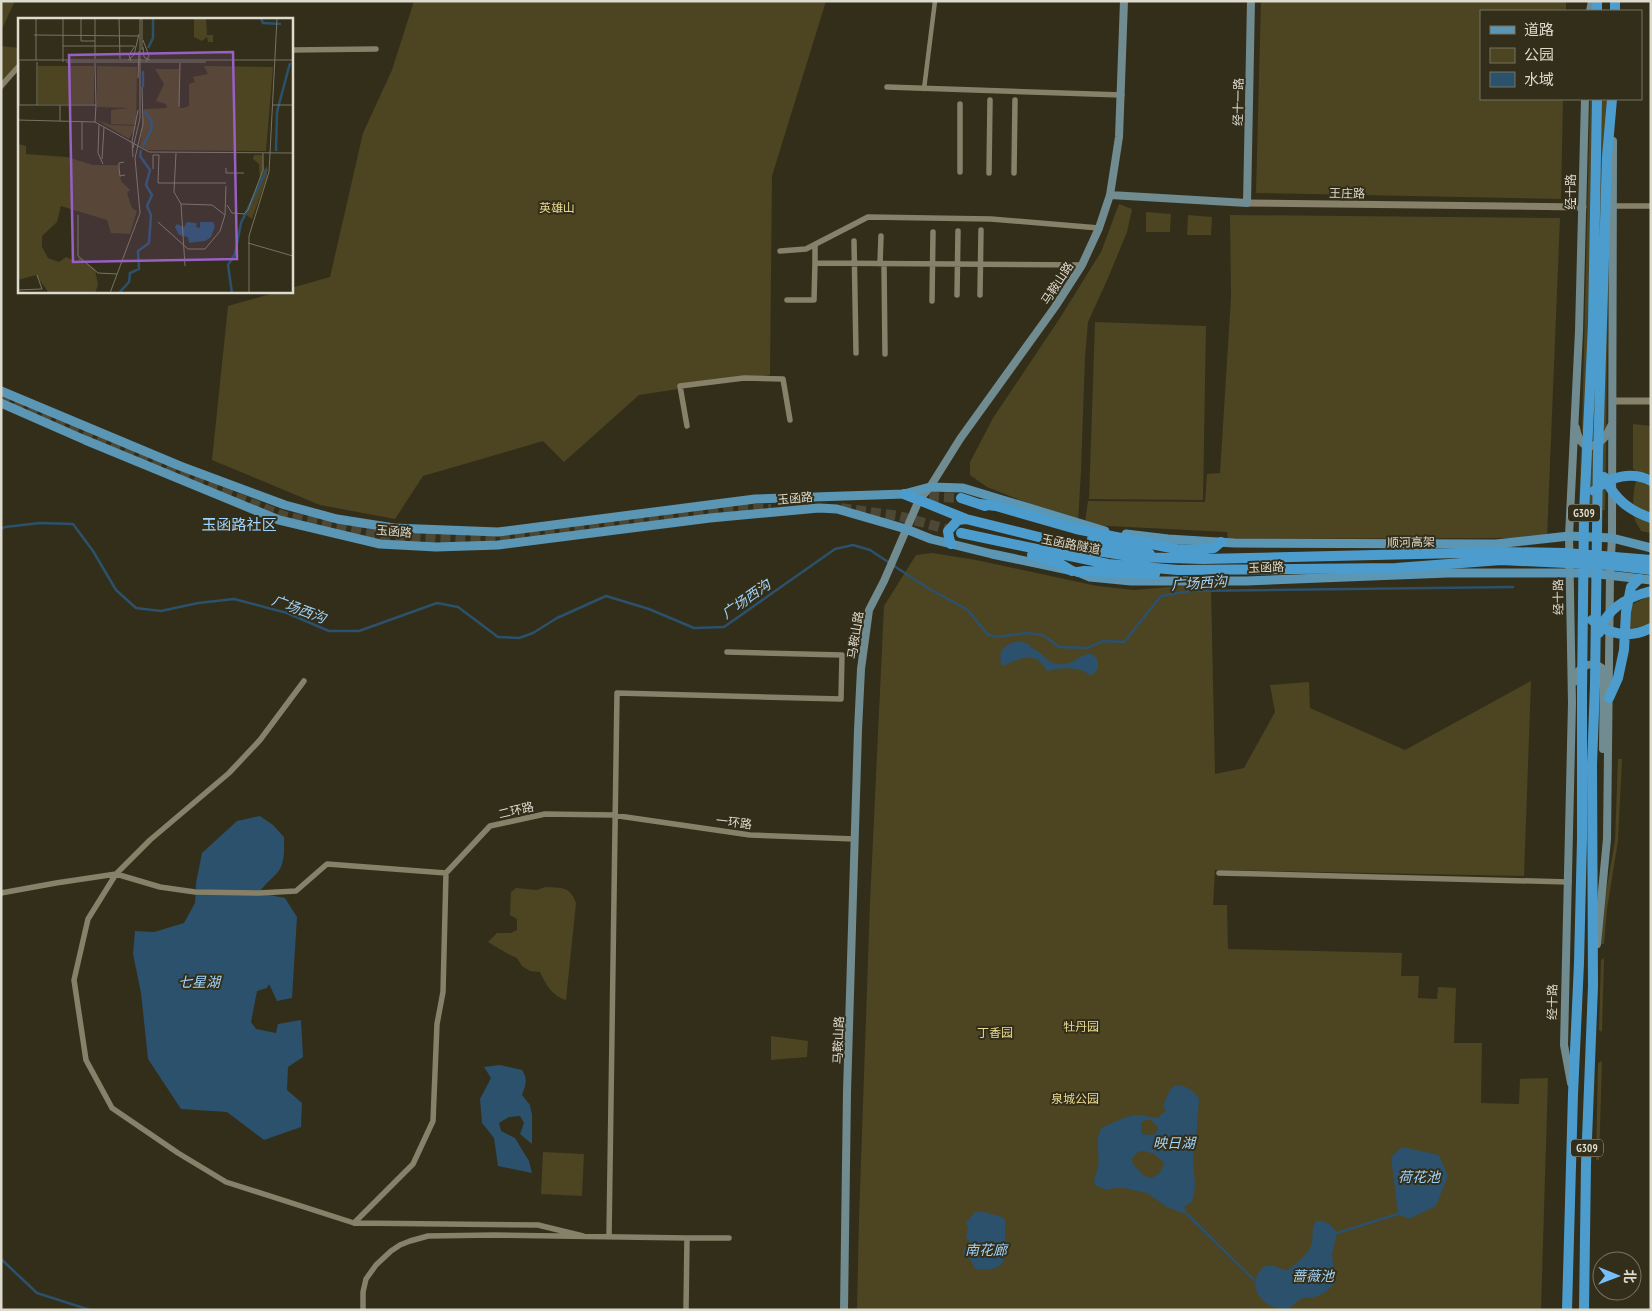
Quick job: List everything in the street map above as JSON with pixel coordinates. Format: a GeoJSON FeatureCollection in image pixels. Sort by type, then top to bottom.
{"type":"FeatureCollection","features":[{"type":"Feature","properties":{"kind":"highway","name":"经十路"},"geometry":{"type":"LineString","coordinates":[[1567,1310],[1579,963],[1582,839],[1584,515],[1593,324],[1597,100]]}},
{"type":"Feature","properties":{"kind":"highway","name":"G309"},"geometry":{"type":"LineString","coordinates":[[1584,1310],[1586,1164],[1593,986],[1592,764],[1598,455],[1607,158],[1612,100]]}},
{"type":"Feature","properties":{"kind":"highway"},"geometry":{"type":"LineString","coordinates":[[1598,455],[1601,472],[1608,486],[1618,499],[1628,508],[1651,518]]}},
{"type":"Feature","properties":{"kind":"highway"},"geometry":{"type":"LineString","coordinates":[[1584,515],[1586,504],[1591,494],[1598,487],[1614,478],[1623,476],[1638,477],[1651,481]]}},
{"type":"Feature","properties":{"kind":"highway"},"geometry":{"type":"LineString","coordinates":[[904,494],[966,519],[1091,550],[1135,557],[1171,559]]}},
{"type":"Feature","properties":{"kind":"highway","name":"玉函路隧道"},"geometry":{"type":"LineString","coordinates":[[961,498],[1080,536],[1171,559]]}},
{"type":"Feature","properties":{"kind":"highway"},"geometry":{"type":"LineString","coordinates":[[980,504],[996,506],[1076,529],[1176,549],[1197,550],[1214,548],[1222,542]]}},
{"type":"Feature","properties":{"kind":"highway"},"geometry":{"type":"LineString","coordinates":[[951,544],[948,531],[958,520],[966,519]]}},
{"type":"Feature","properties":{"kind":"highway","name":"玉函路隧道"},"geometry":{"type":"LineString","coordinates":[[961,534],[1108,564],[1178,570]]}},
{"type":"Feature","properties":{"kind":"highway"},"geometry":{"type":"LineString","coordinates":[[984,539],[1059,563],[1075,572],[1166,575],[1178,570]]}},
{"type":"Feature","properties":{"kind":"highway","name":"顺河高架"},"geometry":{"type":"LineString","coordinates":[[1171,559],[1501,552],[1575,554],[1651,560]]}},
{"type":"Feature","properties":{"kind":"highway","name":"顺河高架"},"geometry":{"type":"LineString","coordinates":[[1178,570],[1396,568],[1501,560],[1609,565],[1651,570]]}},
{"type":"Feature","properties":{"kind":"highway"},"geometry":{"type":"LineString","coordinates":[[1609,698],[1618,678],[1624,650],[1626,612],[1631,586],[1639,579]]}},
{"type":"Feature","properties":{"kind":"highway"},"geometry":{"type":"LineString","coordinates":[[1583,581],[1584,603],[1587,613],[1598,626],[1610,632],[1624,635],[1639,633],[1651,628]]}},
{"type":"Feature","properties":{"kind":"highway"},"geometry":{"type":"LineString","coordinates":[[1595,654],[1600,628],[1615,607],[1627,599],[1651,591]]}},
{"type":"Feature","properties":{"kind":"main road","name":"马鞍山路"},"geometry":{"type":"LineString","coordinates":[[844,1310],[847,1092],[858,712],[864,642],[869,610],[884,581],[919,500],[930,488],[960,439],[1055,308],[1082,265],[1099,228],[1110,195],[1119,137],[1124,1]]}},
{"type":"Feature","properties":{"kind":"main road","name":"经十一路"},"geometry":{"type":"LineString","coordinates":[[1247,203],[1251,1]]}},
{"type":"Feature","properties":{"kind":"main road","name":"经十路"},"geometry":{"type":"LineString","coordinates":[[1573,1094],[1564,1044],[1572,703],[1569,536],[1583,207],[1582,172],[1585,100]]}},
{"type":"Feature","properties":{"kind":"main road"},"geometry":{"type":"LineString","coordinates":[[1593,986],[1607,839],[1613,401],[1612,100]]}},
{"type":"Feature","properties":{"kind":"main road","name":"王庄路"},"geometry":{"type":"LineString","coordinates":[[1110,195],[1247,203]]}},
{"type":"Feature","properties":{"kind":"main road","name":"玉函路"},"geometry":{"type":"LineString","coordinates":[[1,391],[180,466],[285,505],[337,519],[394,528],[498,532],[755,499],[904,494],[930,488],[963,488],[1110,532],[1160,538],[1222,542],[1496,544],[1569,536],[1612,538],[1651,548]]}},
{"type":"Feature","properties":{"kind":"main road","name":"玉函路"},"geometry":{"type":"LineString","coordinates":[[1,403],[85,440],[279,520],[380,544],[436,547],[498,545],[710,518],[819,508],[837,509],[906,529],[931,539],[1090,577],[1131,581],[1284,579],[1448,573],[1610,574],[1651,580]]}},
{"type":"Feature","properties":{"kind":"main road"},"geometry":{"type":"LineString","coordinates":[[1575,421],[1580,440],[1589,446],[1596,446],[1603,440],[1612,422]]}},
{"type":"Feature","properties":{"kind":"main road"},"geometry":{"type":"LineString","coordinates":[[1282,543],[1284,579]]}},
{"type":"Feature","properties":{"kind":"main road"},"geometry":{"type":"LineString","coordinates":[[1572,703],[1575,677],[1578,671],[1590,664],[1599,665],[1604,670],[1603,750],[1608,757]]}},
{"type":"Feature","properties":{"kind":"street"},"geometry":{"type":"LineString","coordinates":[[924,89],[935,1]]}},
{"type":"Feature","properties":{"kind":"street"},"geometry":{"type":"LineString","coordinates":[[292,50],[376,49]]}},
{"type":"Feature","properties":{"kind":"street"},"geometry":{"type":"LineString","coordinates":[[1,86],[18,67]]}},
{"type":"Feature","properties":{"kind":"street"},"geometry":{"type":"LineString","coordinates":[[887,87],[1122,95]]}},
{"type":"Feature","properties":{"kind":"street"},"geometry":{"type":"LineString","coordinates":[[989,173],[990,100]]}},
{"type":"Feature","properties":{"kind":"street"},"geometry":{"type":"LineString","coordinates":[[1014,173],[1015,100]]}},
{"type":"Feature","properties":{"kind":"street"},"geometry":{"type":"LineString","coordinates":[[960,104],[960,172]]}},
{"type":"Feature","properties":{"kind":"street","name":"王庄路"},"geometry":{"type":"LineString","coordinates":[[1247,203],[1583,207]]}},
{"type":"Feature","properties":{"kind":"street"},"geometry":{"type":"LineString","coordinates":[[1613,206],[1651,206]]}},
{"type":"Feature","properties":{"kind":"street"},"geometry":{"type":"LineString","coordinates":[[780,251],[806,249],[868,217],[991,219],[1099,228]]}},
{"type":"Feature","properties":{"kind":"street"},"geometry":{"type":"LineString","coordinates":[[980,295],[981,230]]}},
{"type":"Feature","properties":{"kind":"street"},"geometry":{"type":"LineString","coordinates":[[957,295],[958,231]]}},
{"type":"Feature","properties":{"kind":"street"},"geometry":{"type":"LineString","coordinates":[[932,301],[933,232]]}},
{"type":"Feature","properties":{"kind":"street"},"geometry":{"type":"LineString","coordinates":[[881,236],[885,354]]}},
{"type":"Feature","properties":{"kind":"street"},"geometry":{"type":"LineString","coordinates":[[854,241],[856,353]]}},
{"type":"Feature","properties":{"kind":"street"},"geometry":{"type":"LineString","coordinates":[[787,300],[814,300],[815,245]]}},
{"type":"Feature","properties":{"kind":"street"},"geometry":{"type":"LineString","coordinates":[[815,263],[1082,265]]}},
{"type":"Feature","properties":{"kind":"street"},"geometry":{"type":"LineString","coordinates":[[687,426],[680,386],[744,378],[783,379],[790,420]]}},
{"type":"Feature","properties":{"kind":"street"},"geometry":{"type":"LineString","coordinates":[[1613,401],[1651,401]]}},
{"type":"Feature","properties":{"kind":"street"},"geometry":{"type":"LineString","coordinates":[[609,1237],[617,693],[841,699],[842,655],[727,652]]}},
{"type":"Feature","properties":{"kind":"street"},"geometry":{"type":"LineString","coordinates":[[304,682],[260,740],[229,773],[150,840],[116,874],[88,919],[74,980],[86,1060],[112,1108],[178,1153],[226,1182],[354,1223],[538,1225],[583,1236]]}},
{"type":"Feature","properties":{"kind":"street","name":"二环路"},"geometry":{"type":"LineString","coordinates":[[446,874],[490,826],[545,814],[614,816]]}},
{"type":"Feature","properties":{"kind":"street","name":"一环路"},"geometry":{"type":"LineString","coordinates":[[614,816],[750,835],[855,839]]}},
{"type":"Feature","properties":{"kind":"street"},"geometry":{"type":"LineString","coordinates":[[1,893],[116,874],[160,887],[195,892],[259,893],[296,891],[327,864],[446,874],[443,992],[437,1024],[433,1121],[413,1164],[354,1223]]}},
{"type":"Feature","properties":{"kind":"street"},"geometry":{"type":"LineString","coordinates":[[1218,873],[1568,882]]}},
{"type":"Feature","properties":{"kind":"street"},"geometry":{"type":"LineString","coordinates":[[363,1310],[363,1292],[366,1279],[376,1265],[391,1251],[410,1241],[428,1236],[730,1238]]}},
{"type":"Feature","properties":{"kind":"street"},"geometry":{"type":"LineString","coordinates":[[686,1310],[687,1238]]}},
{"type":"Feature","properties":{"kind":"green space"},"geometry":{"type":"Polygon","coordinates":[[[1,1],[15,1],[1,31],[1,1]]]}},
{"type":"Feature","properties":{"kind":"green space","name":"英雄山"},"geometry":{"type":"Polygon","coordinates":[[[414,1],[826,1],[772,176],[770,375],[639,395],[564,462],[543,441],[423,476],[395,519],[320,505],[212,460],[228,306],[277,292],[292,292],[292,288],[330,277],[363,133],[392,70],[414,1]]]}},
{"type":"Feature","properties":{"kind":"green space"},"geometry":{"type":"Polygon","coordinates":[[[1261,1],[1566,1],[1566,10],[1480,10],[1480,100],[1563,100],[1561,199],[1256,193],[1261,1]]]}},
{"type":"Feature","properties":{"kind":"green space"},"geometry":{"type":"Polygon","coordinates":[[[1,46],[18,48],[18,70],[1,92],[1,46]]]}},
{"type":"Feature","properties":{"kind":"green space"},"geometry":{"type":"Polygon","coordinates":[[[1590,100],[1607,100],[1603,178],[1610,178],[1606,431],[1595,440],[1590,439],[1582,431],[1590,100]]]}},
{"type":"Feature","properties":{"kind":"green space"},"geometry":{"type":"Polygon","coordinates":[[[1119,204],[1132,209],[1127,232],[1088,322],[1078,523],[987,487],[970,475],[970,462],[993,418],[1060,318],[1101,252],[1119,204]]]}},
{"type":"Feature","properties":{"kind":"green space"},"geometry":{"type":"Polygon","coordinates":[[[1146,212],[1171,214],[1170,232],[1146,232],[1146,212]]]}},
{"type":"Feature","properties":{"kind":"green space"},"geometry":{"type":"Polygon","coordinates":[[[1188,215],[1212,217],[1211,235],[1187,235],[1188,215]]]}},
{"type":"Feature","properties":{"kind":"green space"},"geometry":{"type":"Polygon","coordinates":[[[1230,215],[1560,218],[1547,538],[1228,539],[1227,532],[1089,525],[1085,523],[1088,501],[1205,502],[1207,474],[1220,473],[1231,297],[1230,215]]]}},
{"type":"Feature","properties":{"kind":"green space"},"geometry":{"type":"Polygon","coordinates":[[[1095,322],[1206,326],[1203,500],[1089,499],[1095,322]]]}},
{"type":"Feature","properties":{"kind":"green space"},"geometry":{"type":"Polygon","coordinates":[[[1633,424],[1651,426],[1651,474],[1640,473],[1633,469],[1633,424]]]}},
{"type":"Feature","properties":{"kind":"green space"},"geometry":{"type":"Polygon","coordinates":[[[1606,443],[1605,510],[1579,510],[1581,445],[1594,448],[1606,443]]]}},
{"type":"Feature","properties":{"kind":"green space"},"geometry":{"type":"Polygon","coordinates":[[[1651,480],[1651,533],[1641,531],[1635,520],[1633,506],[1636,481],[1651,480]]]}},
{"type":"Feature","properties":{"kind":"green space","name":"泉城公园"},"geometry":{"type":"Polygon","coordinates":[[[932,553],[976,560],[1097,586],[1134,590],[1193,585],[1211,587],[1215,774],[1244,768],[1275,712],[1270,685],[1309,682],[1310,708],[1405,750],[1531,681],[1524,876],[1215,870],[1213,905],[1227,905],[1228,949],[1402,953],[1401,976],[1419,976],[1418,998],[1437,999],[1438,987],[1456,988],[1454,1043],[1482,1043],[1481,1103],[1519,1104],[1520,1079],[1548,1078],[1541,1310],[857,1310],[870,903],[884,606],[916,555],[932,553]]]}},
{"type":"Feature","properties":{"kind":"green space"},"geometry":{"type":"Polygon","coordinates":[[[1649,596],[1651,597],[1651,624],[1633,631],[1626,629],[1627,607],[1649,596]]]}},
{"type":"Feature","properties":{"kind":"green space"},"geometry":{"type":"Polygon","coordinates":[[[1618,759],[1622,759],[1618,841],[1607,909],[1604,944],[1601,944],[1603,909],[1615,841],[1618,759]]]}},
{"type":"Feature","properties":{"kind":"green space"},"geometry":{"type":"Polygon","coordinates":[[[545,887],[565,889],[571,893],[576,903],[566,1000],[557,996],[550,989],[540,972],[530,971],[522,966],[517,958],[488,942],[497,933],[511,933],[517,930],[517,919],[510,915],[511,892],[516,888],[537,890],[545,887]]]}},
{"type":"Feature","properties":{"kind":"green space"},"geometry":{"type":"Polygon","coordinates":[[[1604,958],[1602,1032],[1599,1030],[1601,960],[1604,958]]]}},
{"type":"Feature","properties":{"kind":"green space"},"geometry":{"type":"Polygon","coordinates":[[[771,1036],[808,1041],[807,1057],[771,1060],[771,1036]]]}},
{"type":"Feature","properties":{"kind":"green space"},"geometry":{"type":"Polygon","coordinates":[[[1602,1061],[1599,1160],[1596,1160],[1598,1063],[1602,1061]]]}},
{"type":"Feature","properties":{"kind":"green space"},"geometry":{"type":"Polygon","coordinates":[[[543,1152],[584,1154],[582,1196],[541,1194],[543,1152]]]}},
{"type":"Feature","properties":{"kind":"water"},"geometry":{"type":"Polygon","coordinates":[[[1018,641],[1030,644],[1031,648],[1058,664],[1069,663],[1083,655],[1092,654],[1098,660],[1098,669],[1091,676],[1082,670],[1070,668],[1047,671],[1042,664],[1032,658],[1021,659],[1002,666],[1000,656],[1002,649],[1008,644],[1018,641]]]}},
{"type":"Feature","properties":{"kind":"water","name":"七星湖"},"geometry":{"type":"Polygon","coordinates":[[[260,816],[273,825],[284,837],[284,849],[280,869],[259,893],[285,898],[297,917],[292,998],[277,1001],[269,984],[267,988],[257,991],[251,1022],[256,1029],[276,1033],[278,1024],[301,1020],[303,1057],[288,1067],[287,1090],[302,1103],[301,1127],[264,1140],[227,1112],[181,1109],[148,1059],[141,993],[133,954],[135,931],[154,932],[184,923],[195,903],[196,883],[202,853],[237,821],[260,816]]]}},
{"type":"Feature","properties":{"kind":"water"},"geometry":{"type":"Polygon","coordinates":[[[500,1065],[522,1070],[526,1079],[522,1095],[530,1105],[532,1144],[520,1134],[524,1123],[520,1116],[509,1117],[499,1123],[501,1131],[515,1138],[529,1161],[532,1173],[498,1166],[494,1138],[482,1123],[480,1099],[491,1078],[484,1067],[500,1065]]]}},
{"type":"Feature","properties":{"kind":"water","name":"映日湖"},"geometry":{"type":"Polygon","coordinates":[[[1175,1085],[1183,1086],[1192,1091],[1199,1099],[1193,1158],[1195,1186],[1192,1202],[1184,1207],[1188,1215],[1167,1207],[1147,1193],[1124,1188],[1108,1190],[1096,1186],[1094,1182],[1098,1167],[1098,1138],[1101,1128],[1135,1115],[1159,1117],[1166,1110],[1163,1105],[1170,1090],[1175,1085]],[[1151,1120],[1141,1123],[1142,1134],[1153,1135],[1157,1132],[1158,1127],[1151,1120]],[[1144,1151],[1138,1152],[1132,1158],[1133,1164],[1143,1175],[1151,1178],[1160,1172],[1164,1163],[1154,1154],[1144,1151]]]}},
{"type":"Feature","properties":{"kind":"water","name":"荷花池"},"geometry":{"type":"Polygon","coordinates":[[[1402,1147],[1439,1155],[1448,1176],[1436,1206],[1409,1219],[1398,1214],[1391,1157],[1402,1147]]]}},
{"type":"Feature","properties":{"kind":"water","name":"南花廊"},"geometry":{"type":"Polygon","coordinates":[[[980,1211],[1002,1217],[1005,1220],[1005,1257],[1000,1265],[992,1269],[974,1268],[971,1260],[963,1256],[963,1250],[968,1246],[969,1241],[966,1237],[968,1228],[966,1223],[975,1212],[980,1211]]]}},
{"type":"Feature","properties":{"kind":"water","name":"蔷薇池"},"geometry":{"type":"Polygon","coordinates":[[[1316,1221],[1328,1224],[1337,1233],[1332,1254],[1335,1282],[1324,1293],[1318,1296],[1303,1298],[1287,1309],[1273,1307],[1261,1299],[1258,1293],[1256,1280],[1258,1274],[1266,1266],[1288,1270],[1300,1260],[1311,1245],[1313,1227],[1316,1221]]]}},
{"type":"Feature","properties":{"kind":"waterway","name":"广场西沟"},"geometry":{"type":"LineString","coordinates":[[1,529],[40,523],[73,524],[93,551],[116,590],[136,608],[161,611],[198,603],[234,599],[287,613],[329,631],[359,631],[437,603],[458,607],[498,637],[519,638],[533,633],[557,618],[606,596],[649,609],[694,628],[724,627],[835,549],[853,545],[870,550],[926,587],[968,610],[987,634],[996,637],[1026,633],[1043,635],[1059,647],[1087,648],[1103,641],[1124,642],[1161,596],[1191,591],[1513,587]]}},
{"type":"Feature","properties":{"kind":"waterway"},"geometry":{"type":"LineString","coordinates":[[1337,1233],[1398,1214]]}},
{"type":"Feature","properties":{"kind":"waterway"},"geometry":{"type":"LineString","coordinates":[[1188,1215],[1254,1280]]}},
{"type":"Feature","properties":{"kind":"waterway"},"geometry":{"type":"LineString","coordinates":[[1,1259],[37,1293],[90,1310]]}},
{"type":"Feature","properties":{"kind":"tunnel"},"geometry":{"type":"LineString","coordinates":[[1,396],[175,469],[233,490]]}},
{"type":"Feature","properties":{"kind":"tunnel"},"geometry":{"type":"LineString","coordinates":[[222,492],[284,516],[381,536],[496,541],[737,509],[771,509]]}},
{"type":"Feature","properties":{"kind":"tunnel"},"geometry":{"type":"LineString","coordinates":[[914,496],[961,498]]}},
{"type":"Feature","properties":{"kind":"tunnel"},"geometry":{"type":"LineString","coordinates":[[841,508],[899,516],[961,533]]}},
{"type":"Feature","properties":{"kind":"district","name":"玉函路社区"},"geometry":{"type":"Point","coordinates":[239,524]}},
{"type":"Feature","properties":{"kind":"park label","name":"牡丹园"},"geometry":{"type":"Point","coordinates":[1081,1026]}},
{"type":"Feature","properties":{"kind":"park label","name":"丁香园"},"geometry":{"type":"Point","coordinates":[995,1032]}}]}
